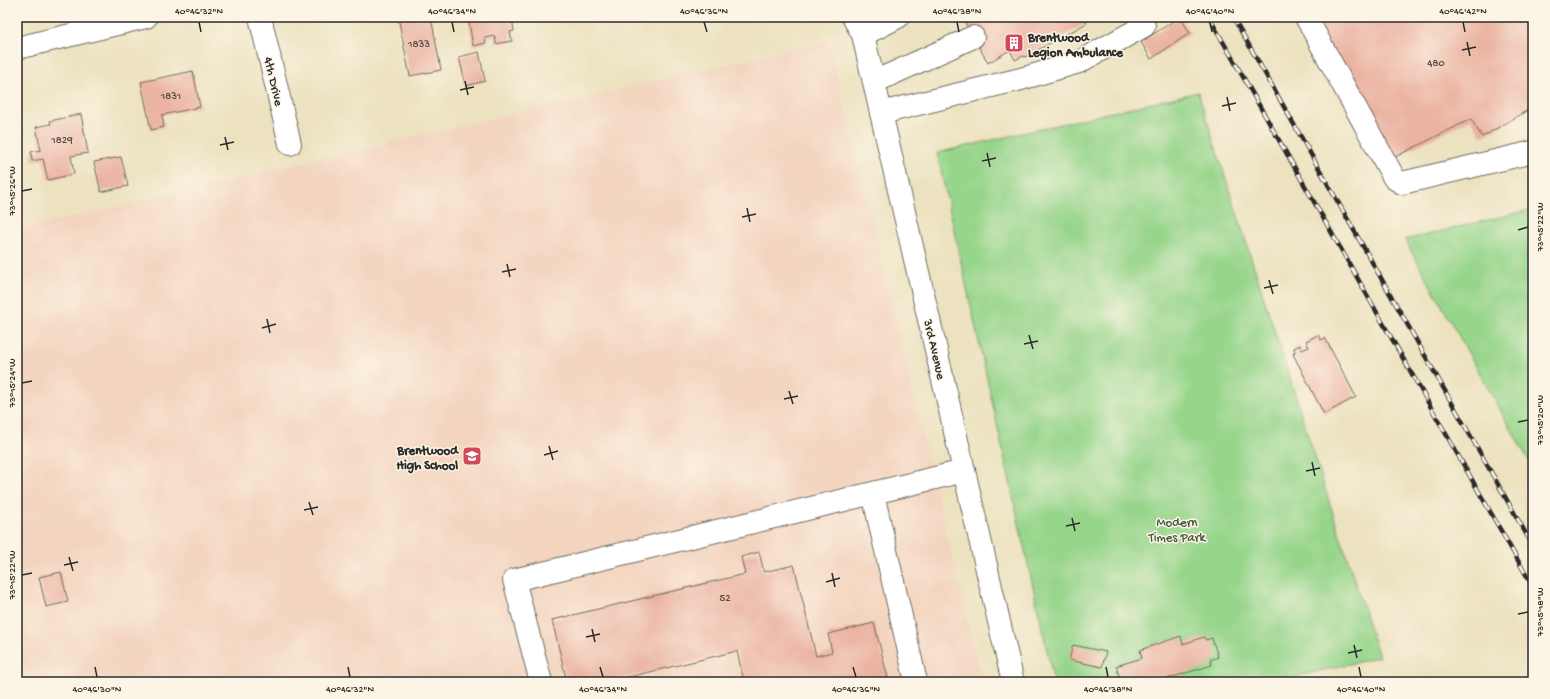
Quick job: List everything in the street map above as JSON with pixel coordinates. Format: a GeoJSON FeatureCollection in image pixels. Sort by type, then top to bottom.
{"type":"FeatureCollection","features":[{"type":"Feature","properties":{"kind":"street"},"geometry":{"type":"LineString","coordinates":[[17,48],[146,17]]}},
{"type":"Feature","properties":{"kind":"street","name":"4th Drive"},"geometry":{"type":"LineString","coordinates":[[260,17],[290,144]]}},
{"type":"Feature","properties":{"kind":"street"},"geometry":{"type":"LineString","coordinates":[[858,26],[898,17]]}},
{"type":"Feature","properties":{"kind":"street"},"geometry":{"type":"LineString","coordinates":[[881,113],[1021,79],[1079,62],[1144,26],[1138,17]]}},
{"type":"Feature","properties":{"kind":"street"},"geometry":{"type":"LineString","coordinates":[[1306,17],[1394,178],[1402,183],[1533,152]]}},
{"type":"Feature","properties":{"kind":"street","name":"3rd Avenue"},"geometry":{"type":"LineString","coordinates":[[858,26],[874,82],[1013,682]]}},
{"type":"Feature","properties":{"kind":"street"},"geometry":{"type":"LineString","coordinates":[[874,82],[973,37]]}},
{"type":"Feature","properties":{"kind":"street"},"geometry":{"type":"LineString","coordinates":[[541,682],[514,580],[964,471]]}},
{"type":"Feature","properties":{"kind":"street"},"geometry":{"type":"LineString","coordinates":[[873,494],[916,682]]}},
{"type":"Feature","properties":{"kind":"shaded area","name":"Brentwood High School"},"geometry":{"type":"Polygon","coordinates":[[[829,40],[982,682],[17,682],[17,230],[829,40]]]}},
{"type":"Feature","properties":{"kind":"green space","name":"Modern Times Park"},"geometry":{"type":"Polygon","coordinates":[[[1198,92],[1379,657],[1273,682],[1054,682],[937,153],[1198,92]]]}},
{"type":"Feature","properties":{"kind":"green space"},"geometry":{"type":"Polygon","coordinates":[[[1533,209],[1533,468],[1405,240],[1533,209]]]}},
{"type":"Feature","properties":{"kind":"building"},"geometry":{"type":"Polygon","coordinates":[[[398,17],[431,17],[441,70],[410,76],[398,17]]]}},
{"type":"Feature","properties":{"kind":"building"},"geometry":{"type":"Polygon","coordinates":[[[468,17],[512,17],[514,31],[510,32],[512,41],[496,44],[495,36],[485,38],[486,43],[473,46],[468,17]]]}},
{"type":"Feature","properties":{"kind":"building","name":"Brentwood Legion Ambulance"},"geometry":{"type":"Polygon","coordinates":[[[962,17],[1083,17],[1087,23],[1025,57],[1023,56],[1015,60],[1010,50],[988,63],[962,17]]]}},
{"type":"Feature","properties":{"kind":"building"},"geometry":{"type":"Polygon","coordinates":[[[1180,17],[1190,33],[1151,59],[1141,42],[1180,17]]]}},
{"type":"Feature","properties":{"kind":"building"},"geometry":{"type":"Polygon","coordinates":[[[1313,17],[1533,17],[1533,107],[1482,137],[1471,119],[1393,158],[1313,17]]]}},
{"type":"Feature","properties":{"kind":"building"},"geometry":{"type":"Polygon","coordinates":[[[479,52],[485,81],[466,86],[459,57],[479,52]]]}},
{"type":"Feature","properties":{"kind":"building"},"geometry":{"type":"Polygon","coordinates":[[[193,71],[200,107],[162,115],[164,127],[151,130],[141,82],[193,71]]]}},
{"type":"Feature","properties":{"kind":"building"},"geometry":{"type":"Polygon","coordinates":[[[81,114],[88,153],[71,156],[74,174],[48,180],[43,159],[32,161],[31,152],[41,150],[36,127],[51,124],[50,121],[81,114]]]}},
{"type":"Feature","properties":{"kind":"building"},"geometry":{"type":"Polygon","coordinates":[[[121,157],[128,186],[101,192],[94,162],[121,157]]]}},
{"type":"Feature","properties":{"kind":"building"},"geometry":{"type":"Polygon","coordinates":[[[1318,335],[1321,340],[1325,338],[1356,397],[1324,414],[1293,354],[1295,352],[1294,348],[1300,345],[1302,350],[1309,347],[1306,341],[1318,335]]]}},
{"type":"Feature","properties":{"kind":"building"},"geometry":{"type":"Polygon","coordinates":[[[759,552],[764,572],[794,565],[816,656],[832,652],[828,634],[874,623],[889,682],[744,682],[737,651],[608,682],[567,682],[552,620],[745,574],[741,557],[759,552]]]}},
{"type":"Feature","properties":{"kind":"building"},"geometry":{"type":"Polygon","coordinates":[[[61,572],[68,602],[46,607],[39,577],[61,572]]]}},
{"type":"Feature","properties":{"kind":"building"},"geometry":{"type":"Polygon","coordinates":[[[1181,636],[1183,644],[1204,637],[1206,640],[1212,638],[1218,657],[1210,660],[1212,665],[1157,682],[1121,682],[1116,666],[1142,658],[1140,650],[1181,636]]]}},
{"type":"Feature","properties":{"kind":"building"},"geometry":{"type":"Polygon","coordinates":[[[1073,645],[1106,652],[1102,667],[1069,660],[1073,645]]]}},
{"type":"Feature","properties":{"kind":"railway"},"geometry":{"type":"LineString","coordinates":[[1209,17],[1533,587]]}},
{"type":"Feature","properties":{"kind":"railway"},"geometry":{"type":"LineString","coordinates":[[1233,17],[1533,546]]}},
{"type":"Feature","properties":{"kind":"place","name":"Brentwood Legion Ambulance"},"geometry":{"type":"Point","coordinates":[1014,43]}},
{"type":"Feature","properties":{"kind":"place","name":"Brentwood High School"},"geometry":{"type":"Point","coordinates":[472,456]}}]}
